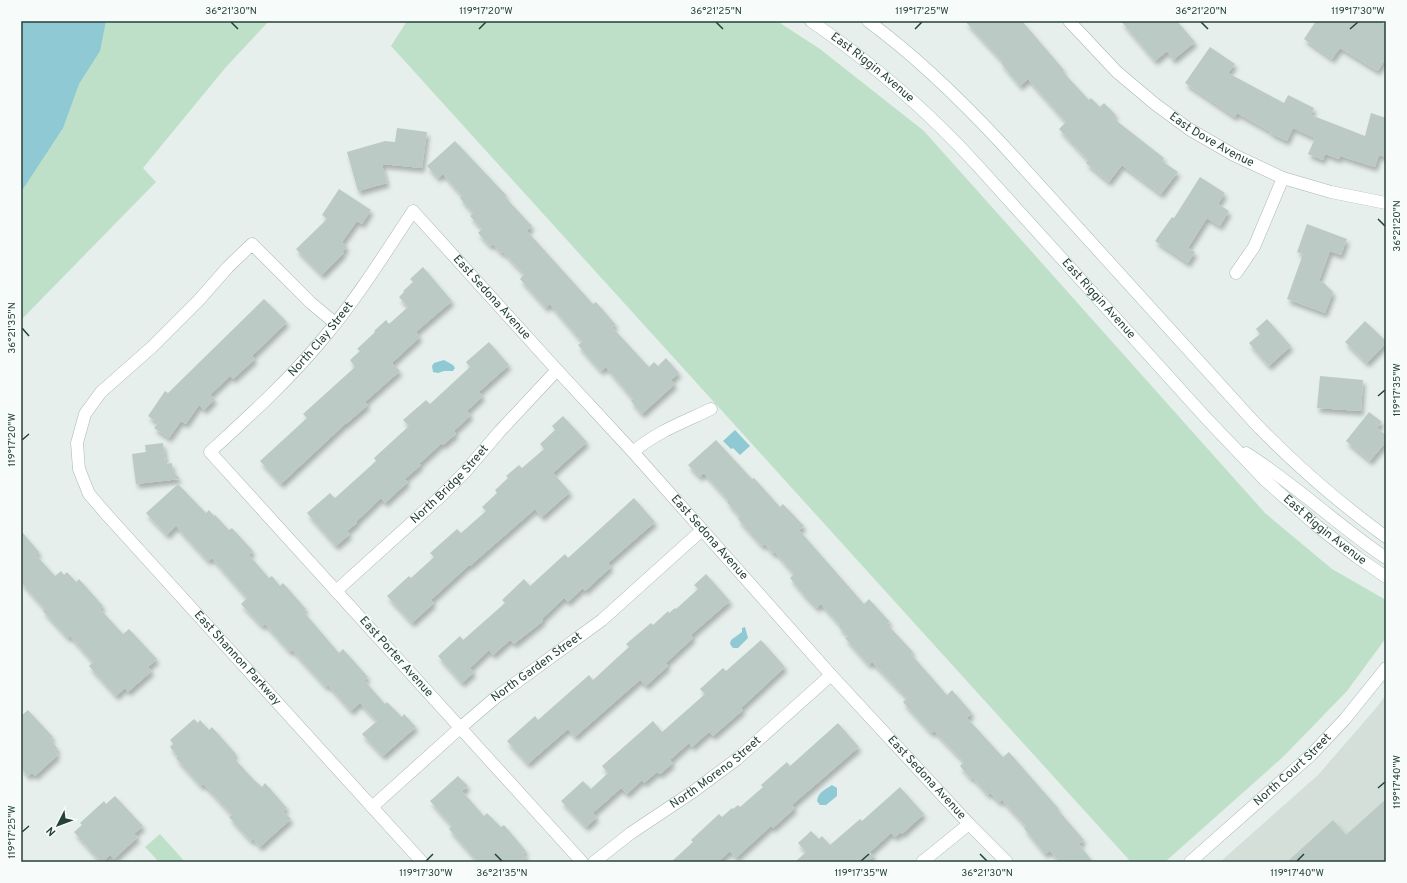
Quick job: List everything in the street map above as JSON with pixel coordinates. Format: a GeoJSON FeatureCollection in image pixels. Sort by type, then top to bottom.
{"type":"FeatureCollection","features":[{"type":"Feature","properties":{"kind":"street","name":"East Riggin Avenue"},"geometry":{"type":"LineString","coordinates":[[811,21],[879,71],[942,128],[1229,443],[1269,484],[1303,514],[1386,577]]}},
{"type":"Feature","properties":{"kind":"street"},"geometry":{"type":"LineString","coordinates":[[868,21],[920,63],[970,110],[1281,450],[1327,492],[1386,537]]}},
{"type":"Feature","properties":{"kind":"street","name":"East Dove Avenue"},"geometry":{"type":"LineString","coordinates":[[1069,21],[1117,72],[1155,104],[1189,129],[1234,155],[1284,178],[1331,192],[1386,203]]}},
{"type":"Feature","properties":{"kind":"street"},"geometry":{"type":"LineString","coordinates":[[1236,273],[1254,247],[1284,178]]}},
{"type":"Feature","properties":{"kind":"street","name":"North Clay Street"},"geometry":{"type":"LineString","coordinates":[[210,452],[270,397],[302,363],[363,288],[413,211]]}},
{"type":"Feature","properties":{"kind":"street","name":"East Sedona Avenue"},"geometry":{"type":"LineString","coordinates":[[413,211],[633,452],[831,675],[969,824],[1007,862]]}},
{"type":"Feature","properties":{"kind":"street","name":"East Shannon Parkway"},"geometry":{"type":"LineString","coordinates":[[335,323],[311,304],[252,244],[152,347],[101,392],[85,414],[77,443],[79,469],[89,494],[113,522],[422,862]]}},
{"type":"Feature","properties":{"kind":"street","name":"North Bridge Street"},"geometry":{"type":"LineString","coordinates":[[336,591],[440,497],[465,472],[500,431],[557,370]]}},
{"type":"Feature","properties":{"kind":"street"},"geometry":{"type":"LineString","coordinates":[[633,452],[660,432],[711,409]]}},
{"type":"Feature","properties":{"kind":"street"},"geometry":{"type":"LineString","coordinates":[[1229,443],[1270,468],[1336,522],[1386,558]]}},
{"type":"Feature","properties":{"kind":"street","name":"East Porter Avenue"},"geometry":{"type":"LineString","coordinates":[[210,452],[582,862]]}},
{"type":"Feature","properties":{"kind":"street","name":"North Garden Street"},"geometry":{"type":"LineString","coordinates":[[372,807],[495,698],[530,671],[602,620],[702,530]]}},
{"type":"Feature","properties":{"kind":"street","name":"North Court Street"},"geometry":{"type":"LineString","coordinates":[[1190,862],[1316,751],[1354,708],[1386,668]]}},
{"type":"Feature","properties":{"kind":"street","name":"North Moreno Street"},"geometry":{"type":"LineString","coordinates":[[594,862],[631,833],[694,792],[736,760],[831,675]]}},
{"type":"Feature","properties":{"kind":"street"},"geometry":{"type":"LineString","coordinates":[[922,862],[969,824]]}},
{"type":"Feature","properties":{"kind":"shaded area"},"geometry":{"type":"Polygon","coordinates":[[[1386,695],[1386,862],[1220,862],[1318,775],[1386,695]]]}},
{"type":"Feature","properties":{"kind":"green space"},"geometry":{"type":"Polygon","coordinates":[[[21,21],[269,21],[226,67],[143,168],[156,182],[21,320],[21,21]]]}},
{"type":"Feature","properties":{"kind":"green space"},"geometry":{"type":"Polygon","coordinates":[[[407,21],[777,21],[820,49],[924,131],[1265,513],[1332,569],[1386,600],[1386,638],[1347,691],[1283,757],[1165,862],[1131,862],[391,46],[407,21]]]}},
{"type":"Feature","properties":{"kind":"green space"},"geometry":{"type":"Polygon","coordinates":[[[160,834],[185,862],[159,862],[145,847],[160,834]]]}},
{"type":"Feature","properties":{"kind":"water"},"geometry":{"type":"Polygon","coordinates":[[[21,21],[106,21],[100,51],[79,84],[63,128],[21,192],[21,21]]]}},
{"type":"Feature","properties":{"kind":"water"},"geometry":{"type":"Polygon","coordinates":[[[444,360],[453,365],[455,368],[453,371],[438,373],[433,372],[432,366],[434,363],[444,360]]]}},
{"type":"Feature","properties":{"kind":"water"},"geometry":{"type":"Polygon","coordinates":[[[735,430],[750,446],[740,455],[723,441],[735,430]]]}},
{"type":"Feature","properties":{"kind":"water"},"geometry":{"type":"Polygon","coordinates":[[[745,627],[748,638],[738,648],[733,648],[730,644],[731,640],[742,632],[742,628],[745,627]]]}},
{"type":"Feature","properties":{"kind":"water"},"geometry":{"type":"Polygon","coordinates":[[[832,785],[837,788],[837,796],[826,805],[820,805],[817,801],[819,795],[832,785]]]}},
{"type":"Feature","properties":{"kind":"building"},"geometry":{"type":"Polygon","coordinates":[[[965,21],[1022,21],[1064,70],[1063,72],[1089,100],[1091,98],[1100,107],[1104,103],[1116,115],[1113,118],[1164,158],[1162,161],[1178,172],[1161,194],[1122,165],[1109,182],[1086,163],[1088,160],[1059,129],[1066,122],[1028,79],[1020,86],[1001,63],[1003,62],[965,21]]]}},
{"type":"Feature","properties":{"kind":"building"},"geometry":{"type":"Polygon","coordinates":[[[1121,21],[1177,21],[1195,42],[1173,60],[1167,51],[1155,61],[1121,21]]]}},
{"type":"Feature","properties":{"kind":"building"},"geometry":{"type":"Polygon","coordinates":[[[1316,21],[1379,21],[1386,25],[1386,58],[1378,71],[1340,48],[1332,59],[1304,39],[1316,21]]]}},
{"type":"Feature","properties":{"kind":"building"},"geometry":{"type":"Polygon","coordinates":[[[1210,47],[1235,64],[1228,73],[1284,103],[1288,95],[1314,108],[1311,115],[1365,136],[1371,113],[1386,118],[1386,157],[1379,155],[1375,167],[1340,156],[1339,159],[1325,154],[1323,160],[1308,154],[1315,138],[1293,128],[1287,141],[1270,133],[1271,132],[1237,113],[1235,117],[1185,83],[1210,47]]]}},
{"type":"Feature","properties":{"kind":"building"},"geometry":{"type":"Polygon","coordinates":[[[397,128],[427,132],[422,168],[382,164],[387,183],[358,191],[347,152],[385,141],[395,142],[397,128]]]}},
{"type":"Feature","properties":{"kind":"building"},"geometry":{"type":"Polygon","coordinates":[[[455,141],[507,196],[505,197],[532,226],[527,231],[593,304],[596,302],[616,325],[612,327],[649,367],[654,362],[658,366],[666,358],[679,373],[671,380],[675,384],[642,414],[631,401],[633,399],[606,367],[601,371],[578,345],[582,342],[550,304],[546,308],[520,279],[524,274],[503,252],[501,253],[493,244],[490,246],[478,233],[482,229],[470,216],[473,213],[460,198],[462,196],[443,174],[438,178],[427,166],[455,141]]]}},
{"type":"Feature","properties":{"kind":"building"},"geometry":{"type":"Polygon","coordinates":[[[1200,177],[1225,193],[1218,204],[1229,211],[1220,226],[1207,218],[1188,248],[1195,252],[1188,263],[1155,241],[1172,217],[1174,218],[1200,177]]]}},
{"type":"Feature","properties":{"kind":"building"},"geometry":{"type":"Polygon","coordinates":[[[339,189],[371,210],[362,224],[357,221],[342,242],[347,247],[342,252],[344,253],[322,275],[296,249],[327,219],[322,215],[339,189]]]}},
{"type":"Feature","properties":{"kind":"building"},"geometry":{"type":"Polygon","coordinates":[[[1307,224],[1347,239],[1341,255],[1330,251],[1319,281],[1324,283],[1333,292],[1325,313],[1287,299],[1303,254],[1297,252],[1307,224]]]}},
{"type":"Feature","properties":{"kind":"building"},"geometry":{"type":"Polygon","coordinates":[[[423,267],[452,301],[416,332],[420,337],[392,363],[400,371],[365,402],[368,405],[345,424],[281,484],[260,461],[307,418],[303,414],[355,367],[350,360],[360,351],[357,349],[375,332],[374,331],[386,320],[389,324],[408,307],[399,297],[413,282],[410,279],[423,267]]]}},
{"type":"Feature","properties":{"kind":"building"},"geometry":{"type":"Polygon","coordinates":[[[264,299],[287,322],[252,356],[255,359],[233,379],[230,376],[210,395],[215,399],[204,410],[199,405],[186,424],[181,421],[169,438],[154,428],[158,423],[148,416],[165,391],[168,393],[264,299]]]}},
{"type":"Feature","properties":{"kind":"building"},"geometry":{"type":"Polygon","coordinates":[[[1267,319],[1291,346],[1269,366],[1249,343],[1260,334],[1256,329],[1267,319]]]}},
{"type":"Feature","properties":{"kind":"building"},"geometry":{"type":"Polygon","coordinates":[[[1365,321],[1386,341],[1386,343],[1367,363],[1345,342],[1365,321]]]}},
{"type":"Feature","properties":{"kind":"building"},"geometry":{"type":"Polygon","coordinates":[[[489,342],[509,365],[479,392],[483,396],[467,411],[471,415],[454,431],[456,434],[443,445],[442,443],[419,464],[421,465],[405,479],[408,482],[385,503],[381,498],[356,522],[357,523],[347,531],[350,534],[336,546],[307,513],[330,493],[335,498],[376,461],[374,458],[409,426],[403,420],[426,400],[430,404],[470,367],[466,362],[489,342]]]}},
{"type":"Feature","properties":{"kind":"building"},"geometry":{"type":"Polygon","coordinates":[[[1320,376],[1363,380],[1361,411],[1317,408],[1320,376]]]}},
{"type":"Feature","properties":{"kind":"building"},"geometry":{"type":"Polygon","coordinates":[[[1369,412],[1382,422],[1377,428],[1386,435],[1386,442],[1370,461],[1346,441],[1369,412]]]}},
{"type":"Feature","properties":{"kind":"building"},"geometry":{"type":"Polygon","coordinates":[[[563,416],[587,442],[553,473],[570,492],[542,517],[535,509],[470,566],[469,565],[431,600],[434,603],[412,623],[387,596],[409,576],[411,578],[434,557],[430,553],[457,529],[461,533],[486,511],[482,507],[497,493],[495,490],[508,478],[506,476],[519,465],[522,468],[544,449],[540,444],[555,430],[552,426],[563,416]]]}},
{"type":"Feature","properties":{"kind":"building"},"geometry":{"type":"Polygon","coordinates":[[[716,440],[752,479],[754,478],[780,507],[783,504],[804,526],[799,530],[864,604],[869,599],[890,622],[887,624],[913,652],[911,654],[947,695],[952,690],[972,713],[967,718],[1003,757],[1009,752],[1084,840],[1079,844],[1093,862],[1060,862],[1050,851],[1045,854],[1024,828],[1026,826],[1002,800],[999,802],[990,793],[988,795],[972,777],[971,779],[960,766],[964,762],[934,731],[931,733],[903,702],[907,698],[872,662],[869,665],[845,638],[848,636],[821,604],[817,608],[805,596],[790,578],[794,574],[775,552],[773,554],[765,544],[762,546],[738,519],[740,517],[727,502],[728,500],[704,473],[700,477],[688,465],[716,440]]]}},
{"type":"Feature","properties":{"kind":"building"},"geometry":{"type":"Polygon","coordinates":[[[163,443],[166,464],[172,463],[173,471],[180,479],[136,484],[132,454],[146,452],[145,445],[163,443]]]}},
{"type":"Feature","properties":{"kind":"building"},"geometry":{"type":"Polygon","coordinates":[[[178,484],[206,513],[209,510],[229,530],[232,528],[253,551],[249,555],[269,578],[272,576],[280,586],[283,583],[306,609],[303,611],[339,653],[343,649],[368,677],[364,680],[385,704],[387,702],[402,717],[404,714],[416,727],[383,756],[362,734],[377,721],[360,703],[351,711],[328,685],[326,687],[292,650],[290,652],[265,624],[262,626],[241,604],[247,598],[212,558],[208,561],[176,526],[167,535],[146,513],[178,484]]]}},
{"type":"Feature","properties":{"kind":"building"},"geometry":{"type":"Polygon","coordinates":[[[634,498],[655,522],[608,563],[611,567],[585,591],[583,588],[568,602],[564,598],[542,619],[543,621],[514,644],[510,640],[493,655],[489,650],[470,668],[474,672],[462,683],[438,656],[460,636],[463,640],[505,603],[502,600],[524,579],[530,586],[565,554],[568,558],[634,498]]]}},
{"type":"Feature","properties":{"kind":"building"},"geometry":{"type":"Polygon","coordinates":[[[21,531],[39,552],[36,555],[55,576],[61,571],[64,575],[67,572],[76,582],[79,579],[103,606],[100,609],[123,634],[129,629],[157,659],[148,667],[152,671],[128,692],[125,688],[116,696],[89,666],[93,662],[70,636],[68,638],[43,611],[45,609],[21,582],[21,531]]]}},
{"type":"Feature","properties":{"kind":"building"},"geometry":{"type":"Polygon","coordinates":[[[706,574],[730,601],[691,635],[693,638],[666,663],[668,666],[646,686],[640,680],[575,737],[568,729],[528,764],[507,741],[535,716],[538,720],[589,675],[593,680],[629,647],[626,644],[651,623],[653,625],[668,611],[669,613],[675,608],[676,609],[698,589],[694,585],[706,574]]]}},
{"type":"Feature","properties":{"kind":"building"},"geometry":{"type":"Polygon","coordinates":[[[761,640],[785,667],[741,708],[743,710],[713,736],[709,732],[692,747],[689,743],[670,760],[673,763],[660,774],[657,772],[644,783],[642,780],[627,794],[621,788],[593,813],[597,817],[586,827],[561,801],[583,781],[591,789],[608,773],[602,766],[653,721],[662,732],[705,694],[700,689],[723,668],[726,671],[761,640]]]}},
{"type":"Feature","properties":{"kind":"building"},"geometry":{"type":"Polygon","coordinates":[[[28,710],[53,737],[50,739],[58,749],[55,751],[58,755],[35,776],[32,773],[28,776],[21,768],[21,716],[28,710]]]}},
{"type":"Feature","properties":{"kind":"building"},"geometry":{"type":"Polygon","coordinates":[[[194,719],[198,723],[200,720],[209,730],[212,727],[236,754],[233,757],[253,779],[262,787],[265,783],[287,808],[283,811],[291,819],[260,847],[253,839],[251,841],[229,817],[232,815],[212,793],[203,784],[201,786],[176,758],[178,757],[170,747],[173,744],[170,740],[194,719]]]}},
{"type":"Feature","properties":{"kind":"building"},"geometry":{"type":"Polygon","coordinates":[[[838,723],[859,747],[792,805],[795,808],[773,828],[771,826],[736,858],[730,851],[718,862],[671,862],[693,842],[691,840],[719,814],[722,817],[732,808],[733,809],[738,805],[740,807],[763,787],[761,785],[787,762],[790,766],[838,723]]]}},
{"type":"Feature","properties":{"kind":"building"},"geometry":{"type":"Polygon","coordinates":[[[458,776],[468,786],[462,791],[484,816],[487,813],[501,827],[504,825],[526,851],[523,854],[530,862],[478,862],[449,829],[452,826],[430,801],[458,776]]]}},
{"type":"Feature","properties":{"kind":"building"},"geometry":{"type":"Polygon","coordinates":[[[900,787],[924,814],[902,834],[901,832],[895,837],[891,833],[870,852],[874,856],[867,862],[795,862],[806,852],[798,843],[811,831],[819,839],[822,836],[830,845],[860,819],[862,821],[900,787]]]}},
{"type":"Feature","properties":{"kind":"building"},"geometry":{"type":"Polygon","coordinates":[[[115,796],[143,826],[134,834],[138,837],[114,859],[110,855],[103,862],[101,862],[74,832],[82,825],[80,823],[104,801],[106,804],[115,796]]]}},
{"type":"Feature","properties":{"kind":"building"},"geometry":{"type":"Polygon","coordinates":[[[1386,799],[1386,862],[1287,862],[1333,820],[1346,835],[1386,799]]]}}]}
